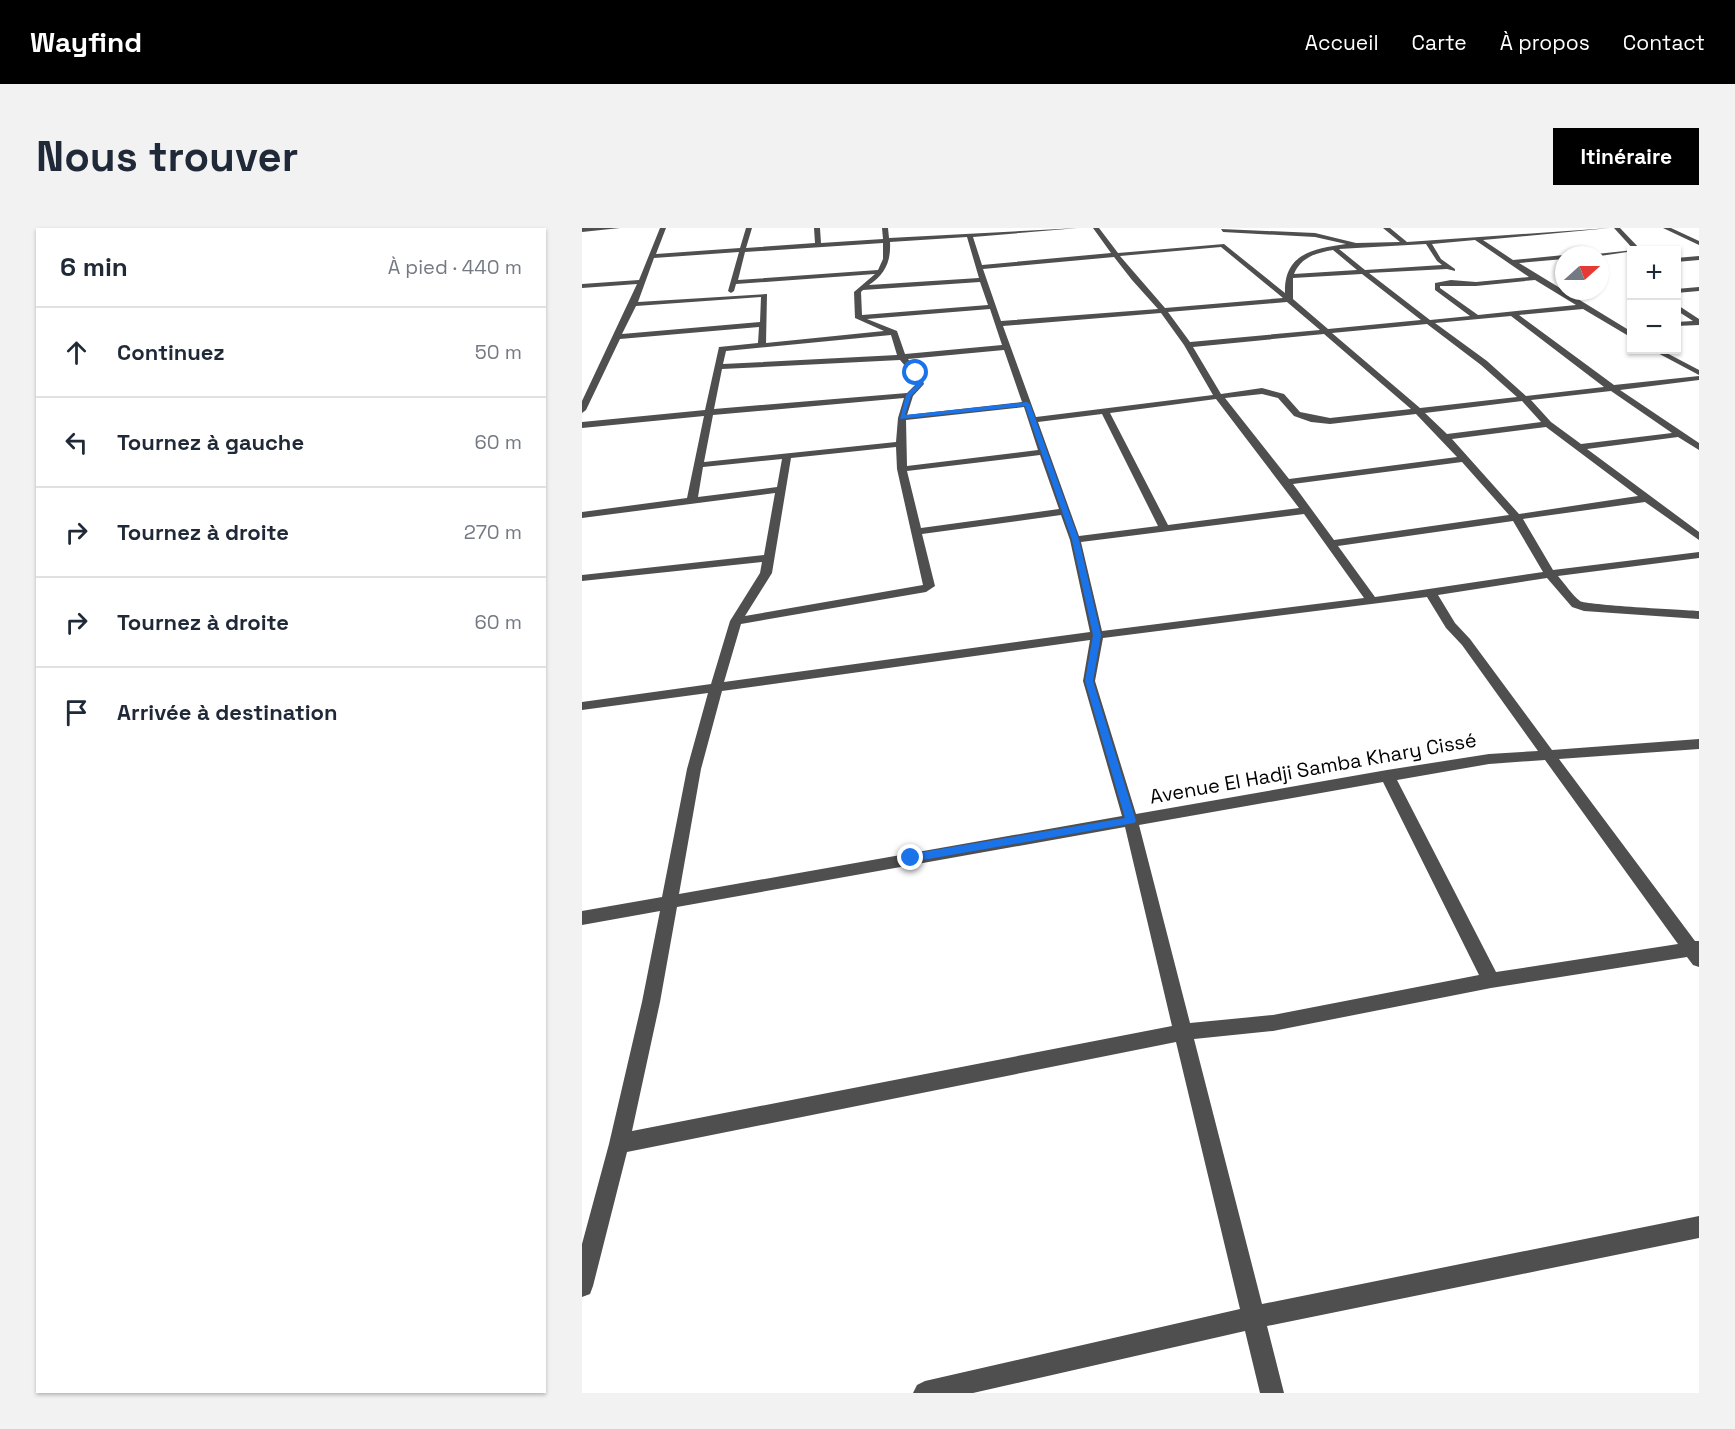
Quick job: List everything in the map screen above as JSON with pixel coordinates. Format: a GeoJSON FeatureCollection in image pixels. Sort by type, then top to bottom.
{"type":"FeatureCollection","features":[{"type":"Feature","properties":{"kind":"street"},"geometry":{"type":"LineString","coordinates":[[582,230],[617,228]]}},
{"type":"Feature","properties":{"kind":"street"},"geometry":{"type":"LineString","coordinates":[[582,410],[595,377],[633,304],[663,228]]}},
{"type":"Feature","properties":{"kind":"street"},"geometry":{"type":"LineString","coordinates":[[729,297],[749,228]]}},
{"type":"Feature","properties":{"kind":"street"},"geometry":{"type":"LineString","coordinates":[[817,228],[818,246]]}},
{"type":"Feature","properties":{"kind":"street"},"geometry":{"type":"LineString","coordinates":[[859,318],[857,294],[881,272],[885,263],[887,241],[885,228]]}},
{"type":"Feature","properties":{"kind":"street"},"geometry":{"type":"LineString","coordinates":[[652,256],[1075,228]]}},
{"type":"Feature","properties":{"kind":"street"},"geometry":{"type":"LineString","coordinates":[[1096,228],[1134,279],[1162,309],[1188,345],[1220,397],[1287,482],[1371,600]]}},
{"type":"Feature","properties":{"kind":"street"},"geometry":{"type":"LineString","coordinates":[[1264,232],[1278,228]]}},
{"type":"Feature","properties":{"kind":"street"},"geometry":{"type":"LineString","coordinates":[[1303,228],[1315,235]]}},
{"type":"Feature","properties":{"kind":"street"},"geometry":{"type":"LineString","coordinates":[[1386,228],[1406,244]]}},
{"type":"Feature","properties":{"kind":"street"},"geometry":{"type":"LineString","coordinates":[[1542,228],[1551,233]]}},
{"type":"Feature","properties":{"kind":"street"},"geometry":{"type":"LineString","coordinates":[[1289,300],[1287,290],[1292,267],[1311,251],[1356,245],[1406,244],[1607,228]]}},
{"type":"Feature","properties":{"kind":"street"},"geometry":{"type":"LineString","coordinates":[[1617,228],[1634,246]]}},
{"type":"Feature","properties":{"kind":"street"},"geometry":{"type":"LineString","coordinates":[[1666,228],[1699,243]]}},
{"type":"Feature","properties":{"kind":"street"},"geometry":{"type":"LineString","coordinates":[[1222,245],[1221,229],[1315,235],[1356,245]]}},
{"type":"Feature","properties":{"kind":"street"},"geometry":{"type":"LineString","coordinates":[[970,236],[992,307],[1075,540],[1097,635],[1089,681],[1131,821],[1272,1393]]}},
{"type":"Feature","properties":{"kind":"street"},"geometry":{"type":"LineString","coordinates":[[1476,238],[1536,278],[1627,333]]}},
{"type":"Feature","properties":{"kind":"street"},"geometry":{"type":"LineString","coordinates":[[1428,242],[1439,260],[1476,284]]}},
{"type":"Feature","properties":{"kind":"street"},"geometry":{"type":"LineString","coordinates":[[979,267],[1222,245],[1416,409],[1444,437],[1516,518],[1550,574],[1576,604],[1588,608],[1699,615]]}},
{"type":"Feature","properties":{"kind":"street"},"geometry":{"type":"LineString","coordinates":[[1334,248],[1362,272],[1484,363],[1523,397],[1548,424],[1699,537]]}},
{"type":"Feature","properties":{"kind":"street"},"geometry":{"type":"LineString","coordinates":[[1609,253],[1627,251]]}},
{"type":"Feature","properties":{"kind":"street"},"geometry":{"type":"LineString","coordinates":[[1513,262],[1555,258]]}},
{"type":"Feature","properties":{"kind":"street"},"geometry":{"type":"LineString","coordinates":[[1681,260],[1699,258]]}},
{"type":"Feature","properties":{"kind":"street"},"geometry":{"type":"LineString","coordinates":[[1289,276],[1448,267]]}},
{"type":"Feature","properties":{"kind":"street"},"geometry":{"type":"LineString","coordinates":[[734,282],[881,272]]}},
{"type":"Feature","properties":{"kind":"street"},"geometry":{"type":"LineString","coordinates":[[1478,318],[1437,289],[1436,285],[1445,282],[1476,284],[1536,278]]}},
{"type":"Feature","properties":{"kind":"street"},"geometry":{"type":"LineString","coordinates":[[861,288],[983,280]]}},
{"type":"Feature","properties":{"kind":"street"},"geometry":{"type":"LineString","coordinates":[[582,286],[642,282]]}},
{"type":"Feature","properties":{"kind":"street"},"geometry":{"type":"LineString","coordinates":[[1681,291],[1699,289]]}},
{"type":"Feature","properties":{"kind":"street"},"geometry":{"type":"LineString","coordinates":[[633,304],[766,295],[762,345]]}},
{"type":"Feature","properties":{"kind":"street"},"geometry":{"type":"LineString","coordinates":[[998,324],[1289,300]]}},
{"type":"Feature","properties":{"kind":"street"},"geometry":{"type":"LineString","coordinates":[[859,318],[992,307]]}},
{"type":"Feature","properties":{"kind":"street"},"geometry":{"type":"LineString","coordinates":[[1188,345],[1583,307]]}},
{"type":"Feature","properties":{"kind":"street"},"geometry":{"type":"LineString","coordinates":[[1681,309],[1699,323]]}},
{"type":"Feature","properties":{"kind":"street"},"geometry":{"type":"LineString","coordinates":[[1514,315],[1549,344],[1699,447]]}},
{"type":"Feature","properties":{"kind":"street"},"geometry":{"type":"LineString","coordinates":[[736,621],[925,589],[929,584],[902,469],[902,418],[909,395],[918,387],[919,378],[902,357],[894,333],[859,318]]}},
{"type":"Feature","properties":{"kind":"street"},"geometry":{"type":"LineString","coordinates":[[1681,324],[1699,323]]}},
{"type":"Feature","properties":{"kind":"street"},"geometry":{"type":"LineString","coordinates":[[618,336],[764,324]]}},
{"type":"Feature","properties":{"kind":"street"},"geometry":{"type":"LineString","coordinates":[[1620,329],[1627,328]]}},
{"type":"Feature","properties":{"kind":"street"},"geometry":{"type":"LineString","coordinates":[[692,499],[722,349],[894,333]]}},
{"type":"Feature","properties":{"kind":"street"},"geometry":{"type":"LineString","coordinates":[[719,367],[902,357],[1007,348]]}},
{"type":"Feature","properties":{"kind":"street"},"geometry":{"type":"LineString","coordinates":[[1663,354],[1699,374]]}},
{"type":"Feature","properties":{"kind":"street"},"geometry":{"type":"LineString","coordinates":[[1034,420],[1262,391],[1281,396],[1298,414],[1311,419],[1330,421],[1416,409],[1699,378]]}},
{"type":"Feature","properties":{"kind":"street"},"geometry":{"type":"LineString","coordinates":[[582,425],[845,399],[909,395]]}},
{"type":"Feature","properties":{"kind":"street"},"geometry":{"type":"LineString","coordinates":[[902,418],[1027,404]]}},
{"type":"Feature","properties":{"kind":"street"},"geometry":{"type":"LineString","coordinates":[[1105,412],[1164,528]]}},
{"type":"Feature","properties":{"kind":"street"},"geometry":{"type":"LineString","coordinates":[[1444,437],[1548,424]]}},
{"type":"Feature","properties":{"kind":"street"},"geometry":{"type":"LineString","coordinates":[[1581,447],[1682,434]]}},
{"type":"Feature","properties":{"kind":"street"},"geometry":{"type":"LineString","coordinates":[[699,465],[901,444]]}},
{"type":"Feature","properties":{"kind":"street"},"geometry":{"type":"LineString","coordinates":[[902,469],[1045,452]]}},
{"type":"Feature","properties":{"kind":"street"},"geometry":{"type":"LineString","coordinates":[[582,1286],[619,1144],[672,900],[688,798],[715,687],[736,621],[762,583],[770,558],[787,456]]}},
{"type":"Feature","properties":{"kind":"street"},"geometry":{"type":"LineString","coordinates":[[1287,482],[1463,459]]}},
{"type":"Feature","properties":{"kind":"street"},"geometry":{"type":"LineString","coordinates":[[582,515],[781,489]]}},
{"type":"Feature","properties":{"kind":"street"},"geometry":{"type":"LineString","coordinates":[[1332,544],[1649,498]]}},
{"type":"Feature","properties":{"kind":"street"},"geometry":{"type":"LineString","coordinates":[[1075,540],[1307,510]]}},
{"type":"Feature","properties":{"kind":"street"},"geometry":{"type":"LineString","coordinates":[[915,531],[1065,511]]}},
{"type":"Feature","properties":{"kind":"street"},"geometry":{"type":"LineString","coordinates":[[582,706],[1699,555]]}},
{"type":"Feature","properties":{"kind":"street"},"geometry":{"type":"LineString","coordinates":[[582,578],[770,558]]}},
{"type":"Feature","properties":{"kind":"street"},"geometry":{"type":"LineString","coordinates":[[619,1144],[1184,1032],[1273,1023],[1491,980],[1696,952],[1466,642],[1450,625],[1431,593]]}},
{"type":"Feature","properties":{"kind":"street","name":"Avenue El Hadji Samba Khary Cissé"},"geometry":{"type":"LineString","coordinates":[[582,918],[672,900],[1489,759],[1699,744]]}},
{"type":"Feature","properties":{"kind":"street"},"geometry":{"type":"LineString","coordinates":[[1387,775],[1491,980]]}},
{"type":"Feature","properties":{"kind":"street"},"geometry":{"type":"LineString","coordinates":[[925,1393],[1061,1359],[1253,1317],[1699,1227]]}},
{"type":"Feature","properties":{"kind":"route"},"geometry":{"type":"LineString","coordinates":[[911,858],[1131,821],[1089,681],[1089,670],[1097,635],[1075,540],[1027,404],[902,418],[909,395],[920,384],[916,373]]}}]}
